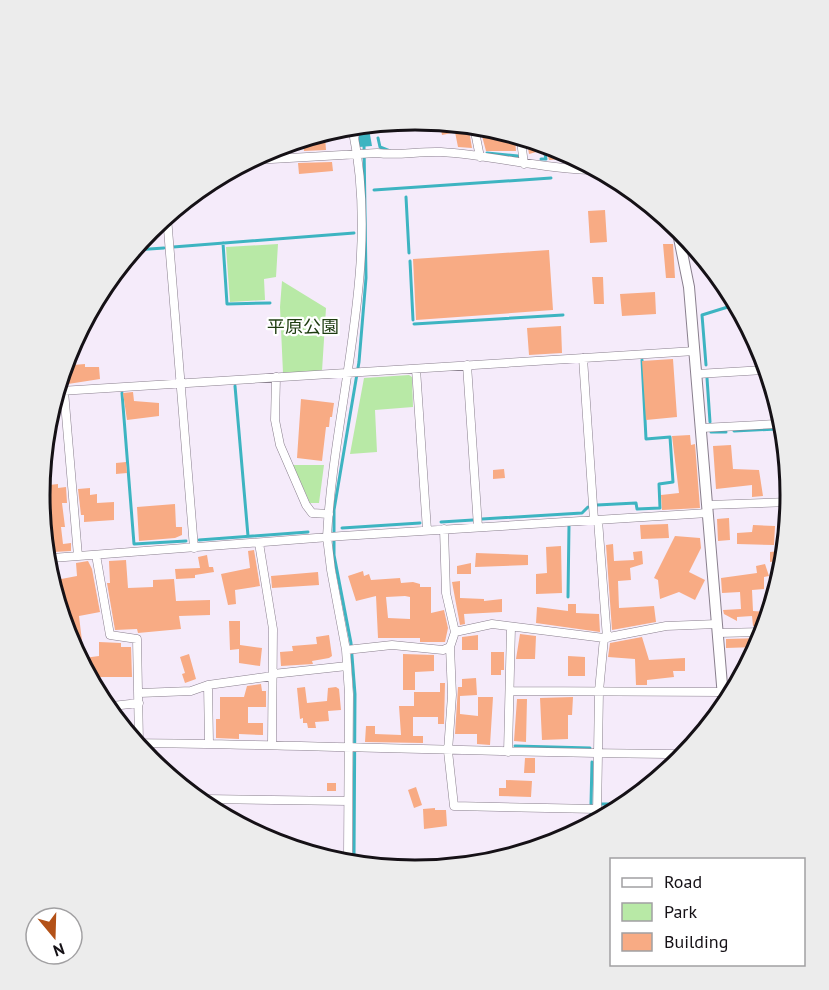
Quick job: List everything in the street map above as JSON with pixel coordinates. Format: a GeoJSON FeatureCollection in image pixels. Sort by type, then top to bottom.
{"type":"FeatureCollection","features":[{"type":"Feature","properties":{"kind":"street"},"geometry":{"type":"LineString","coordinates":[[348,854],[350,748],[348,650],[331,570],[328,514],[350,373],[356,313],[360,235],[358,155],[354,135]]}},
{"type":"Feature","properties":{"kind":"street"},"geometry":{"type":"LineString","coordinates":[[476,135],[480,157]]}},
{"type":"Feature","properties":{"kind":"street"},"geometry":{"type":"LineString","coordinates":[[522,146],[524,164]]}},
{"type":"Feature","properties":{"kind":"street"},"geometry":{"type":"LineString","coordinates":[[273,159],[376,153],[394,156],[441,152],[557,170],[580,170]]}},
{"type":"Feature","properties":{"kind":"street"},"geometry":{"type":"LineString","coordinates":[[168,227],[194,548]]}},
{"type":"Feature","properties":{"kind":"street"},"geometry":{"type":"LineString","coordinates":[[680,245],[689,287],[723,691]]}},
{"type":"Feature","properties":{"kind":"street"},"geometry":{"type":"LineString","coordinates":[[65,391],[695,351]]}},
{"type":"Feature","properties":{"kind":"street"},"geometry":{"type":"LineString","coordinates":[[583,358],[605,638],[599,691],[597,811]]}},
{"type":"Feature","properties":{"kind":"street"},"geometry":{"type":"LineString","coordinates":[[467,365],[478,527]]}},
{"type":"Feature","properties":{"kind":"street"},"geometry":{"type":"LineString","coordinates":[[416,369],[427,530]]}},
{"type":"Feature","properties":{"kind":"street"},"geometry":{"type":"LineString","coordinates":[[697,374],[757,370]]}},
{"type":"Feature","properties":{"kind":"street"},"geometry":{"type":"LineString","coordinates":[[276,377],[275,420],[280,445],[306,506],[312,513],[328,514]]}},
{"type":"Feature","properties":{"kind":"street"},"geometry":{"type":"LineString","coordinates":[[63,399],[78,556]]}},
{"type":"Feature","properties":{"kind":"street"},"geometry":{"type":"LineString","coordinates":[[702,428],[772,424]]}},
{"type":"Feature","properties":{"kind":"street"},"geometry":{"type":"LineString","coordinates":[[56,558],[596,520],[780,503]]}},
{"type":"Feature","properties":{"kind":"street"},"geometry":{"type":"LineString","coordinates":[[444,529],[446,593],[455,632],[450,647],[452,695],[448,751],[454,806],[594,813]]}},
{"type":"Feature","properties":{"kind":"street"},"geometry":{"type":"LineString","coordinates":[[259,543],[273,629],[272,744]]}},
{"type":"Feature","properties":{"kind":"street"},"geometry":{"type":"LineString","coordinates":[[96,555],[110,635],[137,639],[140,693],[138,734]]}},
{"type":"Feature","properties":{"kind":"street"},"geometry":{"type":"LineString","coordinates":[[455,632],[492,624],[605,638],[666,626],[753,631]]}},
{"type":"Feature","properties":{"kind":"street"},"geometry":{"type":"LineString","coordinates":[[508,752],[511,627]]}},
{"type":"Feature","properties":{"kind":"street"},"geometry":{"type":"LineString","coordinates":[[348,650],[392,645],[443,650],[450,647]]}},
{"type":"Feature","properties":{"kind":"street"},"geometry":{"type":"LineString","coordinates":[[140,693],[191,691],[273,675],[347,666]]}},
{"type":"Feature","properties":{"kind":"street"},"geometry":{"type":"LineString","coordinates":[[208,686],[208,744]]}},
{"type":"Feature","properties":{"kind":"street"},"geometry":{"type":"LineString","coordinates":[[510,691],[721,694]]}},
{"type":"Feature","properties":{"kind":"street"},"geometry":{"type":"LineString","coordinates":[[117,706],[140,703]]}},
{"type":"Feature","properties":{"kind":"street"},"geometry":{"type":"LineString","coordinates":[[147,743],[672,754]]}},
{"type":"Feature","properties":{"kind":"street"},"geometry":{"type":"LineString","coordinates":[[214,799],[348,801]]}},
{"type":"Feature","properties":{"kind":"green space"},"geometry":{"type":"Polygon","coordinates":[[[278,244],[276,277],[264,279],[265,300],[230,302],[226,247],[278,244]]]}},
{"type":"Feature","properties":{"kind":"green space","name":"平原公園"},"geometry":{"type":"Polygon","coordinates":[[[282,281],[326,308],[322,371],[283,373],[280,307],[282,281]]]}},
{"type":"Feature","properties":{"kind":"green space","name":"平原公園"},"geometry":{"type":"Polygon","coordinates":[[[409,375],[412,377],[413,407],[375,410],[377,452],[350,454],[364,378],[409,375]]]}},
{"type":"Feature","properties":{"kind":"green space"},"geometry":{"type":"Polygon","coordinates":[[[293,465],[324,465],[319,503],[310,503],[293,465]]]}},
{"type":"Feature","properties":{"kind":"water"},"geometry":{"type":"Polygon","coordinates":[[[370,133],[372,146],[359,147],[359,134],[370,133]]]}},
{"type":"Feature","properties":{"kind":"building"},"geometry":{"type":"Polygon","coordinates":[[[441,131],[455,132],[442,135],[441,131]]]}},
{"type":"Feature","properties":{"kind":"building"},"geometry":{"type":"Polygon","coordinates":[[[455,132],[470,134],[472,148],[458,147],[455,132]]]}},
{"type":"Feature","properties":{"kind":"building"},"geometry":{"type":"Polygon","coordinates":[[[482,136],[515,144],[516,151],[486,151],[482,136]]]}},
{"type":"Feature","properties":{"kind":"building"},"geometry":{"type":"Polygon","coordinates":[[[325,141],[326,150],[304,151],[304,147],[325,141]]]}},
{"type":"Feature","properties":{"kind":"building"},"geometry":{"type":"Polygon","coordinates":[[[528,148],[538,152],[529,154],[528,148]]]}},
{"type":"Feature","properties":{"kind":"building"},"geometry":{"type":"Polygon","coordinates":[[[332,162],[333,171],[299,174],[298,163],[332,162]]]}},
{"type":"Feature","properties":{"kind":"building"},"geometry":{"type":"Polygon","coordinates":[[[605,210],[607,242],[590,243],[588,211],[605,210]]]}},
{"type":"Feature","properties":{"kind":"building"},"geometry":{"type":"Polygon","coordinates":[[[663,244],[673,244],[675,278],[666,278],[663,244]]]}},
{"type":"Feature","properties":{"kind":"building"},"geometry":{"type":"Polygon","coordinates":[[[549,250],[553,310],[416,320],[413,259],[549,250]]]}},
{"type":"Feature","properties":{"kind":"building"},"geometry":{"type":"Polygon","coordinates":[[[592,277],[603,277],[604,304],[594,304],[592,277]]]}},
{"type":"Feature","properties":{"kind":"building"},"geometry":{"type":"Polygon","coordinates":[[[655,292],[656,314],[622,316],[620,294],[655,292]]]}},
{"type":"Feature","properties":{"kind":"building"},"geometry":{"type":"Polygon","coordinates":[[[561,326],[562,353],[529,355],[527,328],[561,326]]]}},
{"type":"Feature","properties":{"kind":"building"},"geometry":{"type":"Polygon","coordinates":[[[673,359],[677,417],[646,420],[642,361],[673,359]]]}},
{"type":"Feature","properties":{"kind":"building"},"geometry":{"type":"Polygon","coordinates":[[[85,364],[85,367],[99,367],[100,379],[68,384],[74,365],[85,364]]]}},
{"type":"Feature","properties":{"kind":"building"},"geometry":{"type":"Polygon","coordinates":[[[133,392],[134,401],[159,403],[159,416],[127,420],[123,393],[133,392]]]}},
{"type":"Feature","properties":{"kind":"building"},"geometry":{"type":"Polygon","coordinates":[[[301,399],[334,403],[329,427],[326,427],[322,461],[297,458],[301,399]]]}},
{"type":"Feature","properties":{"kind":"building"},"geometry":{"type":"Polygon","coordinates":[[[690,435],[691,445],[695,444],[700,508],[662,510],[661,495],[679,493],[672,436],[690,435]]]}},
{"type":"Feature","properties":{"kind":"building"},"geometry":{"type":"Polygon","coordinates":[[[731,445],[733,469],[759,470],[763,496],[752,497],[752,485],[716,489],[713,446],[731,445]]]}},
{"type":"Feature","properties":{"kind":"building"},"geometry":{"type":"Polygon","coordinates":[[[126,462],[127,473],[116,474],[116,463],[126,462]]]}},
{"type":"Feature","properties":{"kind":"building"},"geometry":{"type":"Polygon","coordinates":[[[504,469],[505,478],[493,479],[493,470],[504,469]]]}},
{"type":"Feature","properties":{"kind":"building"},"geometry":{"type":"Polygon","coordinates":[[[58,484],[58,488],[66,487],[67,503],[62,503],[65,527],[61,527],[63,544],[71,543],[71,551],[55,552],[50,519],[50,485],[58,484]]]}},
{"type":"Feature","properties":{"kind":"building"},"geometry":{"type":"Polygon","coordinates":[[[90,488],[90,495],[97,494],[97,503],[114,502],[114,520],[84,522],[78,489],[90,488]]]}},
{"type":"Feature","properties":{"kind":"building"},"geometry":{"type":"Polygon","coordinates":[[[175,504],[176,527],[182,527],[182,535],[175,538],[139,541],[137,507],[175,504]]]}},
{"type":"Feature","properties":{"kind":"building"},"geometry":{"type":"Polygon","coordinates":[[[729,518],[730,540],[718,541],[717,519],[729,518]]]}},
{"type":"Feature","properties":{"kind":"building"},"geometry":{"type":"Polygon","coordinates":[[[668,524],[669,538],[641,539],[640,525],[668,524]]]}},
{"type":"Feature","properties":{"kind":"building"},"geometry":{"type":"Polygon","coordinates":[[[753,525],[775,526],[774,545],[737,544],[737,533],[752,532],[753,525]]]}},
{"type":"Feature","properties":{"kind":"building"},"geometry":{"type":"Polygon","coordinates":[[[675,536],[700,538],[701,548],[689,572],[705,580],[695,600],[679,592],[660,599],[658,580],[654,578],[675,536]]]}},
{"type":"Feature","properties":{"kind":"building"},"geometry":{"type":"Polygon","coordinates":[[[613,544],[614,561],[634,560],[633,552],[642,551],[643,564],[630,568],[631,580],[618,581],[619,608],[654,606],[656,622],[612,630],[606,545],[613,544]]]}},
{"type":"Feature","properties":{"kind":"building"},"geometry":{"type":"Polygon","coordinates":[[[561,546],[562,593],[536,594],[536,574],[547,573],[546,547],[561,546]]]}},
{"type":"Feature","properties":{"kind":"building"},"geometry":{"type":"Polygon","coordinates":[[[254,550],[260,586],[235,590],[236,604],[228,605],[221,574],[250,568],[248,551],[254,550]]]}},
{"type":"Feature","properties":{"kind":"building"},"geometry":{"type":"Polygon","coordinates":[[[775,551],[773,562],[770,562],[770,552],[775,551]]]}},
{"type":"Feature","properties":{"kind":"building"},"geometry":{"type":"Polygon","coordinates":[[[476,553],[528,555],[528,565],[475,567],[476,553]]]}},
{"type":"Feature","properties":{"kind":"building"},"geometry":{"type":"Polygon","coordinates":[[[207,555],[209,567],[213,567],[214,572],[195,575],[195,578],[176,579],[175,569],[200,568],[198,557],[207,555]]]}},
{"type":"Feature","properties":{"kind":"building"},"geometry":{"type":"Polygon","coordinates":[[[126,560],[128,588],[153,587],[153,580],[174,579],[176,601],[210,600],[210,615],[179,616],[181,629],[138,633],[137,629],[115,630],[107,583],[110,583],[109,561],[126,560]]]}},
{"type":"Feature","properties":{"kind":"building"},"geometry":{"type":"Polygon","coordinates":[[[88,561],[92,569],[100,612],[79,616],[83,647],[69,612],[60,579],[77,576],[76,563],[88,561]]]}},
{"type":"Feature","properties":{"kind":"building"},"geometry":{"type":"Polygon","coordinates":[[[471,563],[471,574],[457,574],[457,566],[471,563]]]}},
{"type":"Feature","properties":{"kind":"building"},"geometry":{"type":"Polygon","coordinates":[[[765,564],[769,576],[764,577],[764,589],[752,590],[753,611],[760,612],[755,626],[753,626],[752,616],[737,617],[737,621],[724,614],[723,610],[741,609],[740,592],[722,593],[721,578],[757,573],[756,566],[765,564]]]}},
{"type":"Feature","properties":{"kind":"building"},"geometry":{"type":"Polygon","coordinates":[[[363,571],[364,576],[369,574],[371,580],[400,578],[401,583],[413,582],[420,584],[420,587],[431,587],[431,613],[444,610],[448,628],[445,642],[420,642],[420,638],[378,638],[376,596],[356,601],[348,576],[363,571]],[[386,597],[388,618],[410,619],[410,597],[386,597]]]}},
{"type":"Feature","properties":{"kind":"building"},"geometry":{"type":"Polygon","coordinates":[[[318,572],[319,585],[272,588],[271,576],[318,572]]]}},
{"type":"Feature","properties":{"kind":"building"},"geometry":{"type":"Polygon","coordinates":[[[460,581],[460,598],[484,599],[484,601],[502,599],[502,612],[464,614],[465,624],[460,625],[452,582],[460,581]]]}},
{"type":"Feature","properties":{"kind":"building"},"geometry":{"type":"Polygon","coordinates":[[[568,604],[576,604],[576,613],[599,614],[600,632],[536,623],[537,607],[568,611],[568,604]]]}},
{"type":"Feature","properties":{"kind":"building"},"geometry":{"type":"Polygon","coordinates":[[[229,621],[240,621],[240,645],[262,648],[260,666],[239,663],[239,649],[230,650],[229,621]]]}},
{"type":"Feature","properties":{"kind":"building"},"geometry":{"type":"Polygon","coordinates":[[[520,634],[536,636],[535,659],[516,659],[520,634]]]}},
{"type":"Feature","properties":{"kind":"building"},"geometry":{"type":"Polygon","coordinates":[[[329,635],[332,656],[329,658],[312,661],[313,664],[281,666],[280,652],[293,651],[292,646],[317,644],[316,637],[329,635]]]}},
{"type":"Feature","properties":{"kind":"building"},"geometry":{"type":"Polygon","coordinates":[[[478,635],[478,650],[462,650],[462,637],[478,635]]]}},
{"type":"Feature","properties":{"kind":"building"},"geometry":{"type":"Polygon","coordinates":[[[642,637],[649,660],[685,658],[685,671],[673,671],[674,677],[647,680],[647,685],[636,685],[635,659],[608,657],[610,643],[642,637]]]}},
{"type":"Feature","properties":{"kind":"building"},"geometry":{"type":"Polygon","coordinates":[[[750,638],[746,647],[726,648],[726,639],[750,638]]]}},
{"type":"Feature","properties":{"kind":"building"},"geometry":{"type":"Polygon","coordinates":[[[99,642],[121,643],[121,647],[131,647],[132,677],[98,677],[88,658],[99,656],[99,642]]]}},
{"type":"Feature","properties":{"kind":"building"},"geometry":{"type":"Polygon","coordinates":[[[491,652],[504,652],[504,670],[501,670],[501,675],[491,675],[491,652]]]}},
{"type":"Feature","properties":{"kind":"building"},"geometry":{"type":"Polygon","coordinates":[[[189,654],[196,679],[185,683],[182,674],[185,673],[180,657],[189,654]]]}},
{"type":"Feature","properties":{"kind":"building"},"geometry":{"type":"Polygon","coordinates":[[[403,654],[434,655],[434,671],[415,672],[415,690],[403,690],[403,654]]]}},
{"type":"Feature","properties":{"kind":"building"},"geometry":{"type":"Polygon","coordinates":[[[568,656],[585,657],[585,676],[568,676],[568,656]]]}},
{"type":"Feature","properties":{"kind":"building"},"geometry":{"type":"Polygon","coordinates":[[[476,678],[477,695],[460,696],[460,714],[478,716],[478,697],[493,697],[490,745],[477,744],[477,734],[455,734],[458,687],[462,687],[462,679],[476,678]]]}},
{"type":"Feature","properties":{"kind":"building"},"geometry":{"type":"Polygon","coordinates":[[[440,683],[445,683],[444,724],[438,724],[438,717],[413,717],[413,736],[423,736],[423,743],[365,742],[366,726],[375,726],[375,734],[401,735],[399,706],[414,706],[414,692],[440,692],[440,683]]]}},
{"type":"Feature","properties":{"kind":"building"},"geometry":{"type":"Polygon","coordinates":[[[261,684],[262,691],[266,691],[266,707],[248,707],[248,723],[263,723],[263,735],[239,734],[239,739],[216,738],[216,719],[220,719],[220,697],[244,697],[247,686],[261,684]]]}},
{"type":"Feature","properties":{"kind":"building"},"geometry":{"type":"Polygon","coordinates":[[[305,687],[307,703],[327,701],[328,688],[336,687],[339,689],[341,710],[328,711],[329,721],[315,722],[316,728],[308,728],[307,723],[303,723],[303,718],[300,719],[297,688],[305,687]]]}},
{"type":"Feature","properties":{"kind":"building"},"geometry":{"type":"Polygon","coordinates":[[[573,697],[572,715],[568,715],[568,739],[542,740],[540,698],[573,697]]]}},
{"type":"Feature","properties":{"kind":"building"},"geometry":{"type":"Polygon","coordinates":[[[517,699],[527,699],[526,742],[514,741],[517,699]]]}},
{"type":"Feature","properties":{"kind":"building"},"geometry":{"type":"Polygon","coordinates":[[[525,758],[535,758],[535,773],[524,773],[525,758]]]}},
{"type":"Feature","properties":{"kind":"building"},"geometry":{"type":"Polygon","coordinates":[[[506,780],[532,781],[531,797],[499,796],[499,788],[506,788],[506,780]]]}},
{"type":"Feature","properties":{"kind":"building"},"geometry":{"type":"Polygon","coordinates":[[[327,783],[336,783],[336,791],[327,791],[327,783]]]}},
{"type":"Feature","properties":{"kind":"building"},"geometry":{"type":"Polygon","coordinates":[[[416,787],[422,805],[414,808],[408,790],[416,787]]]}},
{"type":"Feature","properties":{"kind":"building"},"geometry":{"type":"Polygon","coordinates":[[[435,808],[435,810],[446,810],[447,826],[424,829],[423,809],[435,808]]]}},
{"type":"Feature","properties":{"kind":"waterway"},"geometry":{"type":"LineString","coordinates":[[378,138],[380,147],[390,151]]}},
{"type":"Feature","properties":{"kind":"waterway"},"geometry":{"type":"LineString","coordinates":[[354,855],[355,694],[351,643],[334,555],[334,510],[359,362],[366,278],[364,145]]}},
{"type":"Feature","properties":{"kind":"waterway"},"geometry":{"type":"LineString","coordinates":[[487,153],[518,156]]}},
{"type":"Feature","properties":{"kind":"waterway"},"geometry":{"type":"LineString","coordinates":[[541,159],[546,159],[545,154]]}},
{"type":"Feature","properties":{"kind":"waterway"},"geometry":{"type":"LineString","coordinates":[[374,190],[551,178]]}},
{"type":"Feature","properties":{"kind":"waterway"},"geometry":{"type":"LineString","coordinates":[[406,197],[409,253]]}},
{"type":"Feature","properties":{"kind":"waterway"},"geometry":{"type":"LineString","coordinates":[[173,247],[354,233]]}},
{"type":"Feature","properties":{"kind":"waterway"},"geometry":{"type":"LineString","coordinates":[[223,243],[227,304],[270,303]]}},
{"type":"Feature","properties":{"kind":"waterway"},"geometry":{"type":"LineString","coordinates":[[144,249],[164,248]]}},
{"type":"Feature","properties":{"kind":"waterway"},"geometry":{"type":"LineString","coordinates":[[410,261],[413,320]]}},
{"type":"Feature","properties":{"kind":"waterway"},"geometry":{"type":"LineString","coordinates":[[706,365],[702,315],[728,307]]}},
{"type":"Feature","properties":{"kind":"waterway"},"geometry":{"type":"LineString","coordinates":[[414,324],[563,315]]}},
{"type":"Feature","properties":{"kind":"waterway"},"geometry":{"type":"LineString","coordinates":[[597,505],[636,503],[637,509],[660,508],[659,484],[673,482],[670,437],[646,439],[642,360]]}},
{"type":"Feature","properties":{"kind":"waterway"},"geometry":{"type":"LineString","coordinates":[[707,378],[710,422]]}},
{"type":"Feature","properties":{"kind":"waterway"},"geometry":{"type":"LineString","coordinates":[[235,386],[248,536]]}},
{"type":"Feature","properties":{"kind":"waterway"},"geometry":{"type":"LineString","coordinates":[[122,393],[134,544],[186,541]]}},
{"type":"Feature","properties":{"kind":"waterway"},"geometry":{"type":"LineString","coordinates":[[734,431],[773,429]]}},
{"type":"Feature","properties":{"kind":"waterway"},"geometry":{"type":"LineString","coordinates":[[711,432],[726,432]]}},
{"type":"Feature","properties":{"kind":"waterway"},"geometry":{"type":"LineString","coordinates":[[482,519],[582,513],[588,507]]}},
{"type":"Feature","properties":{"kind":"waterway"},"geometry":{"type":"LineString","coordinates":[[441,522],[473,520]]}},
{"type":"Feature","properties":{"kind":"waterway"},"geometry":{"type":"LineString","coordinates":[[342,528],[420,523]]}},
{"type":"Feature","properties":{"kind":"waterway"},"geometry":{"type":"LineString","coordinates":[[568,597],[569,525]]}},
{"type":"Feature","properties":{"kind":"waterway"},"geometry":{"type":"LineString","coordinates":[[199,540],[308,532]]}},
{"type":"Feature","properties":{"kind":"waterway"},"geometry":{"type":"LineString","coordinates":[[515,746],[590,748]]}},
{"type":"Feature","properties":{"kind":"waterway"},"geometry":{"type":"LineString","coordinates":[[591,804],[592,762]]}},
{"type":"Feature","properties":{"kind":"waterway"},"geometry":{"type":"LineString","coordinates":[[601,804],[608,804]]}}]}
